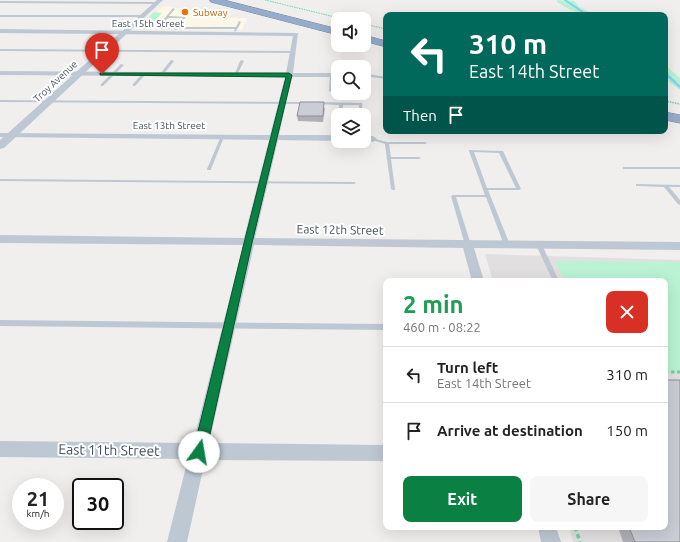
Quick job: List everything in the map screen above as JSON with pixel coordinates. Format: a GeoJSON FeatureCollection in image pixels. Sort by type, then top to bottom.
{"type":"FeatureCollection","features":[{"type":"Feature","properties":{"kind":"highway"},"geometry":{"type":"LineString","coordinates":[[214,0],[331,30]]}},
{"type":"Feature","properties":{"kind":"highway"},"geometry":{"type":"LineString","coordinates":[[238,0],[331,23]]}},
{"type":"Feature","properties":{"kind":"highway"},"geometry":{"type":"LineString","coordinates":[[371,33],[383,36]]}},
{"type":"Feature","properties":{"kind":"highway"},"geometry":{"type":"LineString","coordinates":[[371,40],[383,43]]}},
{"type":"Feature","properties":{"kind":"street"},"geometry":{"type":"LineString","coordinates":[[0,7],[11,1]]}},
{"type":"Feature","properties":{"kind":"street"},"geometry":{"type":"LineString","coordinates":[[0,2],[158,1]]}},
{"type":"Feature","properties":{"kind":"street","name":"Troy Avenue"},"geometry":{"type":"LineString","coordinates":[[0,146],[158,1]]}},
{"type":"Feature","properties":{"kind":"street","name":"East 15th Street"},"geometry":{"type":"LineString","coordinates":[[0,32],[235,30],[296,34],[293,52]]}},
{"type":"Feature","properties":{"kind":"street"},"geometry":{"type":"LineString","coordinates":[[177,542],[283,102],[293,52]]}},
{"type":"Feature","properties":{"kind":"street"},"geometry":{"type":"LineString","coordinates":[[0,73],[331,75]]}},
{"type":"Feature","properties":{"kind":"street","name":"East 13th Street"},"geometry":{"type":"LineString","coordinates":[[0,136],[331,138]]}},
{"type":"Feature","properties":{"kind":"street","name":"East 12th Street"},"geometry":{"type":"LineString","coordinates":[[0,239],[248,243],[680,246]]}},
{"type":"Feature","properties":{"kind":"street"},"geometry":{"type":"LineString","coordinates":[[468,244],[477,278]]}},
{"type":"Feature","properties":{"kind":"street","name":"East 11th Street"},"geometry":{"type":"LineString","coordinates":[[0,449],[383,453]]}},
{"type":"Feature","properties":{"kind":"street"},"geometry":{"type":"LineString","coordinates":[[548,530],[551,542]]}},
{"type":"Feature","properties":{"kind":"lane"},"geometry":{"type":"LineString","coordinates":[[167,17],[185,17],[175,30],[157,28],[174,9]]}},
{"type":"Feature","properties":{"kind":"lane"},"geometry":{"type":"LineString","coordinates":[[0,16],[142,16]]}},
{"type":"Feature","properties":{"kind":"lane"},"geometry":{"type":"LineString","coordinates":[[235,30],[240,22]]}},
{"type":"Feature","properties":{"kind":"lane"},"geometry":{"type":"LineString","coordinates":[[0,50],[293,52]]}},
{"type":"Feature","properties":{"kind":"lane"},"geometry":{"type":"LineString","coordinates":[[162,74],[172,61]]}},
{"type":"Feature","properties":{"kind":"lane"},"geometry":{"type":"LineString","coordinates":[[235,75],[242,61]]}},
{"type":"Feature","properties":{"kind":"lane"},"geometry":{"type":"LineString","coordinates":[[102,85],[122,64]]}},
{"type":"Feature","properties":{"kind":"lane"},"geometry":{"type":"LineString","coordinates":[[134,85],[144,74]]}},
{"type":"Feature","properties":{"kind":"lane"},"geometry":{"type":"LineString","coordinates":[[371,75],[383,74]]}},
{"type":"Feature","properties":{"kind":"lane"},"geometry":{"type":"LineString","coordinates":[[371,76],[383,78]]}},
{"type":"Feature","properties":{"kind":"lane"},"geometry":{"type":"LineString","coordinates":[[0,100],[283,102],[361,104],[361,108]]}},
{"type":"Feature","properties":{"kind":"lane"},"geometry":{"type":"LineString","coordinates":[[341,104],[341,108]]}},
{"type":"Feature","properties":{"kind":"lane"},"geometry":{"type":"LineString","coordinates":[[209,169],[222,137]]}},
{"type":"Feature","properties":{"kind":"lane"},"geometry":{"type":"LineString","coordinates":[[374,139],[387,142],[425,143]]}},
{"type":"Feature","properties":{"kind":"lane"},"geometry":{"type":"LineString","coordinates":[[387,142],[392,189]]}},
{"type":"Feature","properties":{"kind":"lane"},"geometry":{"type":"LineString","coordinates":[[485,189],[519,189],[501,152],[471,151],[485,189],[507,245]]}},
{"type":"Feature","properties":{"kind":"lane"},"geometry":{"type":"LineString","coordinates":[[389,158],[419,158]]}},
{"type":"Feature","properties":{"kind":"lane"},"geometry":{"type":"LineString","coordinates":[[625,168],[680,168]]}},
{"type":"Feature","properties":{"kind":"lane"},"geometry":{"type":"LineString","coordinates":[[0,180],[354,183]]}},
{"type":"Feature","properties":{"kind":"lane"},"geometry":{"type":"LineString","coordinates":[[638,186],[680,186]]}},
{"type":"Feature","properties":{"kind":"lane"},"geometry":{"type":"LineString","coordinates":[[665,186],[680,203]]}},
{"type":"Feature","properties":{"kind":"lane"},"geometry":{"type":"LineString","coordinates":[[468,244],[453,196],[488,196]]}},
{"type":"Feature","properties":{"kind":"lane"},"geometry":{"type":"LineString","coordinates":[[539,245],[555,278]]}},
{"type":"Feature","properties":{"kind":"lane"},"geometry":{"type":"LineString","coordinates":[[0,322],[383,327]]}},
{"type":"Feature","properties":{"kind":"path"},"geometry":{"type":"LineString","coordinates":[[265,0],[331,16]]}},
{"type":"Feature","properties":{"kind":"path"},"geometry":{"type":"LineString","coordinates":[[371,26],[383,28]]}},
{"type":"Feature","properties":{"kind":"path"},"geometry":{"type":"LineString","coordinates":[[668,372],[680,372]]}},
{"type":"Feature","properties":{"kind":"path"},"geometry":{"type":"LineString","coordinates":[[576,530],[580,542]]}},
{"type":"Feature","properties":{"kind":"shaded area"},"geometry":{"type":"Polygon","coordinates":[[[163,6],[197,11],[194,15],[202,18],[247,18],[242,30],[137,29],[163,6]]]}},
{"type":"Feature","properties":{"kind":"shaded area"},"geometry":{"type":"Polygon","coordinates":[[[485,254],[680,260],[680,542],[573,542],[570,530],[668,530],[668,278],[492,278],[485,254]]]}},
{"type":"Feature","properties":{"kind":"green space"},"geometry":{"type":"Polygon","coordinates":[[[557,0],[574,1],[579,7],[589,12],[575,12],[557,2],[557,0]]]}},
{"type":"Feature","properties":{"kind":"green space"},"geometry":{"type":"Polygon","coordinates":[[[154,12],[162,13],[149,27],[170,28],[137,29],[147,21],[146,20],[154,12]]]}},
{"type":"Feature","properties":{"kind":"green space"},"geometry":{"type":"Polygon","coordinates":[[[668,68],[680,78],[680,90],[668,81],[668,68]]]}},
{"type":"Feature","properties":{"kind":"green space"},"geometry":{"type":"Polygon","coordinates":[[[555,261],[680,262],[680,371],[668,371],[668,278],[564,278],[555,261]]]}},
{"type":"Feature","properties":{"kind":"building"},"geometry":{"type":"Polygon","coordinates":[[[300,102],[324,102],[323,116],[297,116],[300,102]]]}},
{"type":"Feature","properties":{"kind":"building"},"geometry":{"type":"Polygon","coordinates":[[[668,380],[680,380],[680,542],[635,542],[630,530],[668,530],[668,380]]]}},
{"type":"Feature","properties":{"kind":"waterway"},"geometry":{"type":"LineString","coordinates":[[565,0],[583,12]]}},
{"type":"Feature","properties":{"kind":"waterway"},"geometry":{"type":"LineString","coordinates":[[668,76],[680,87]]}},
{"type":"Feature","properties":{"kind":"place","name":"Subway"},"geometry":{"type":"Point","coordinates":[185,12]}},
{"type":"Feature","properties":{"kind":"route"},"geometry":{"type":"LineString","coordinates":[[102,74],[289,75],[199,452]]}}]}
